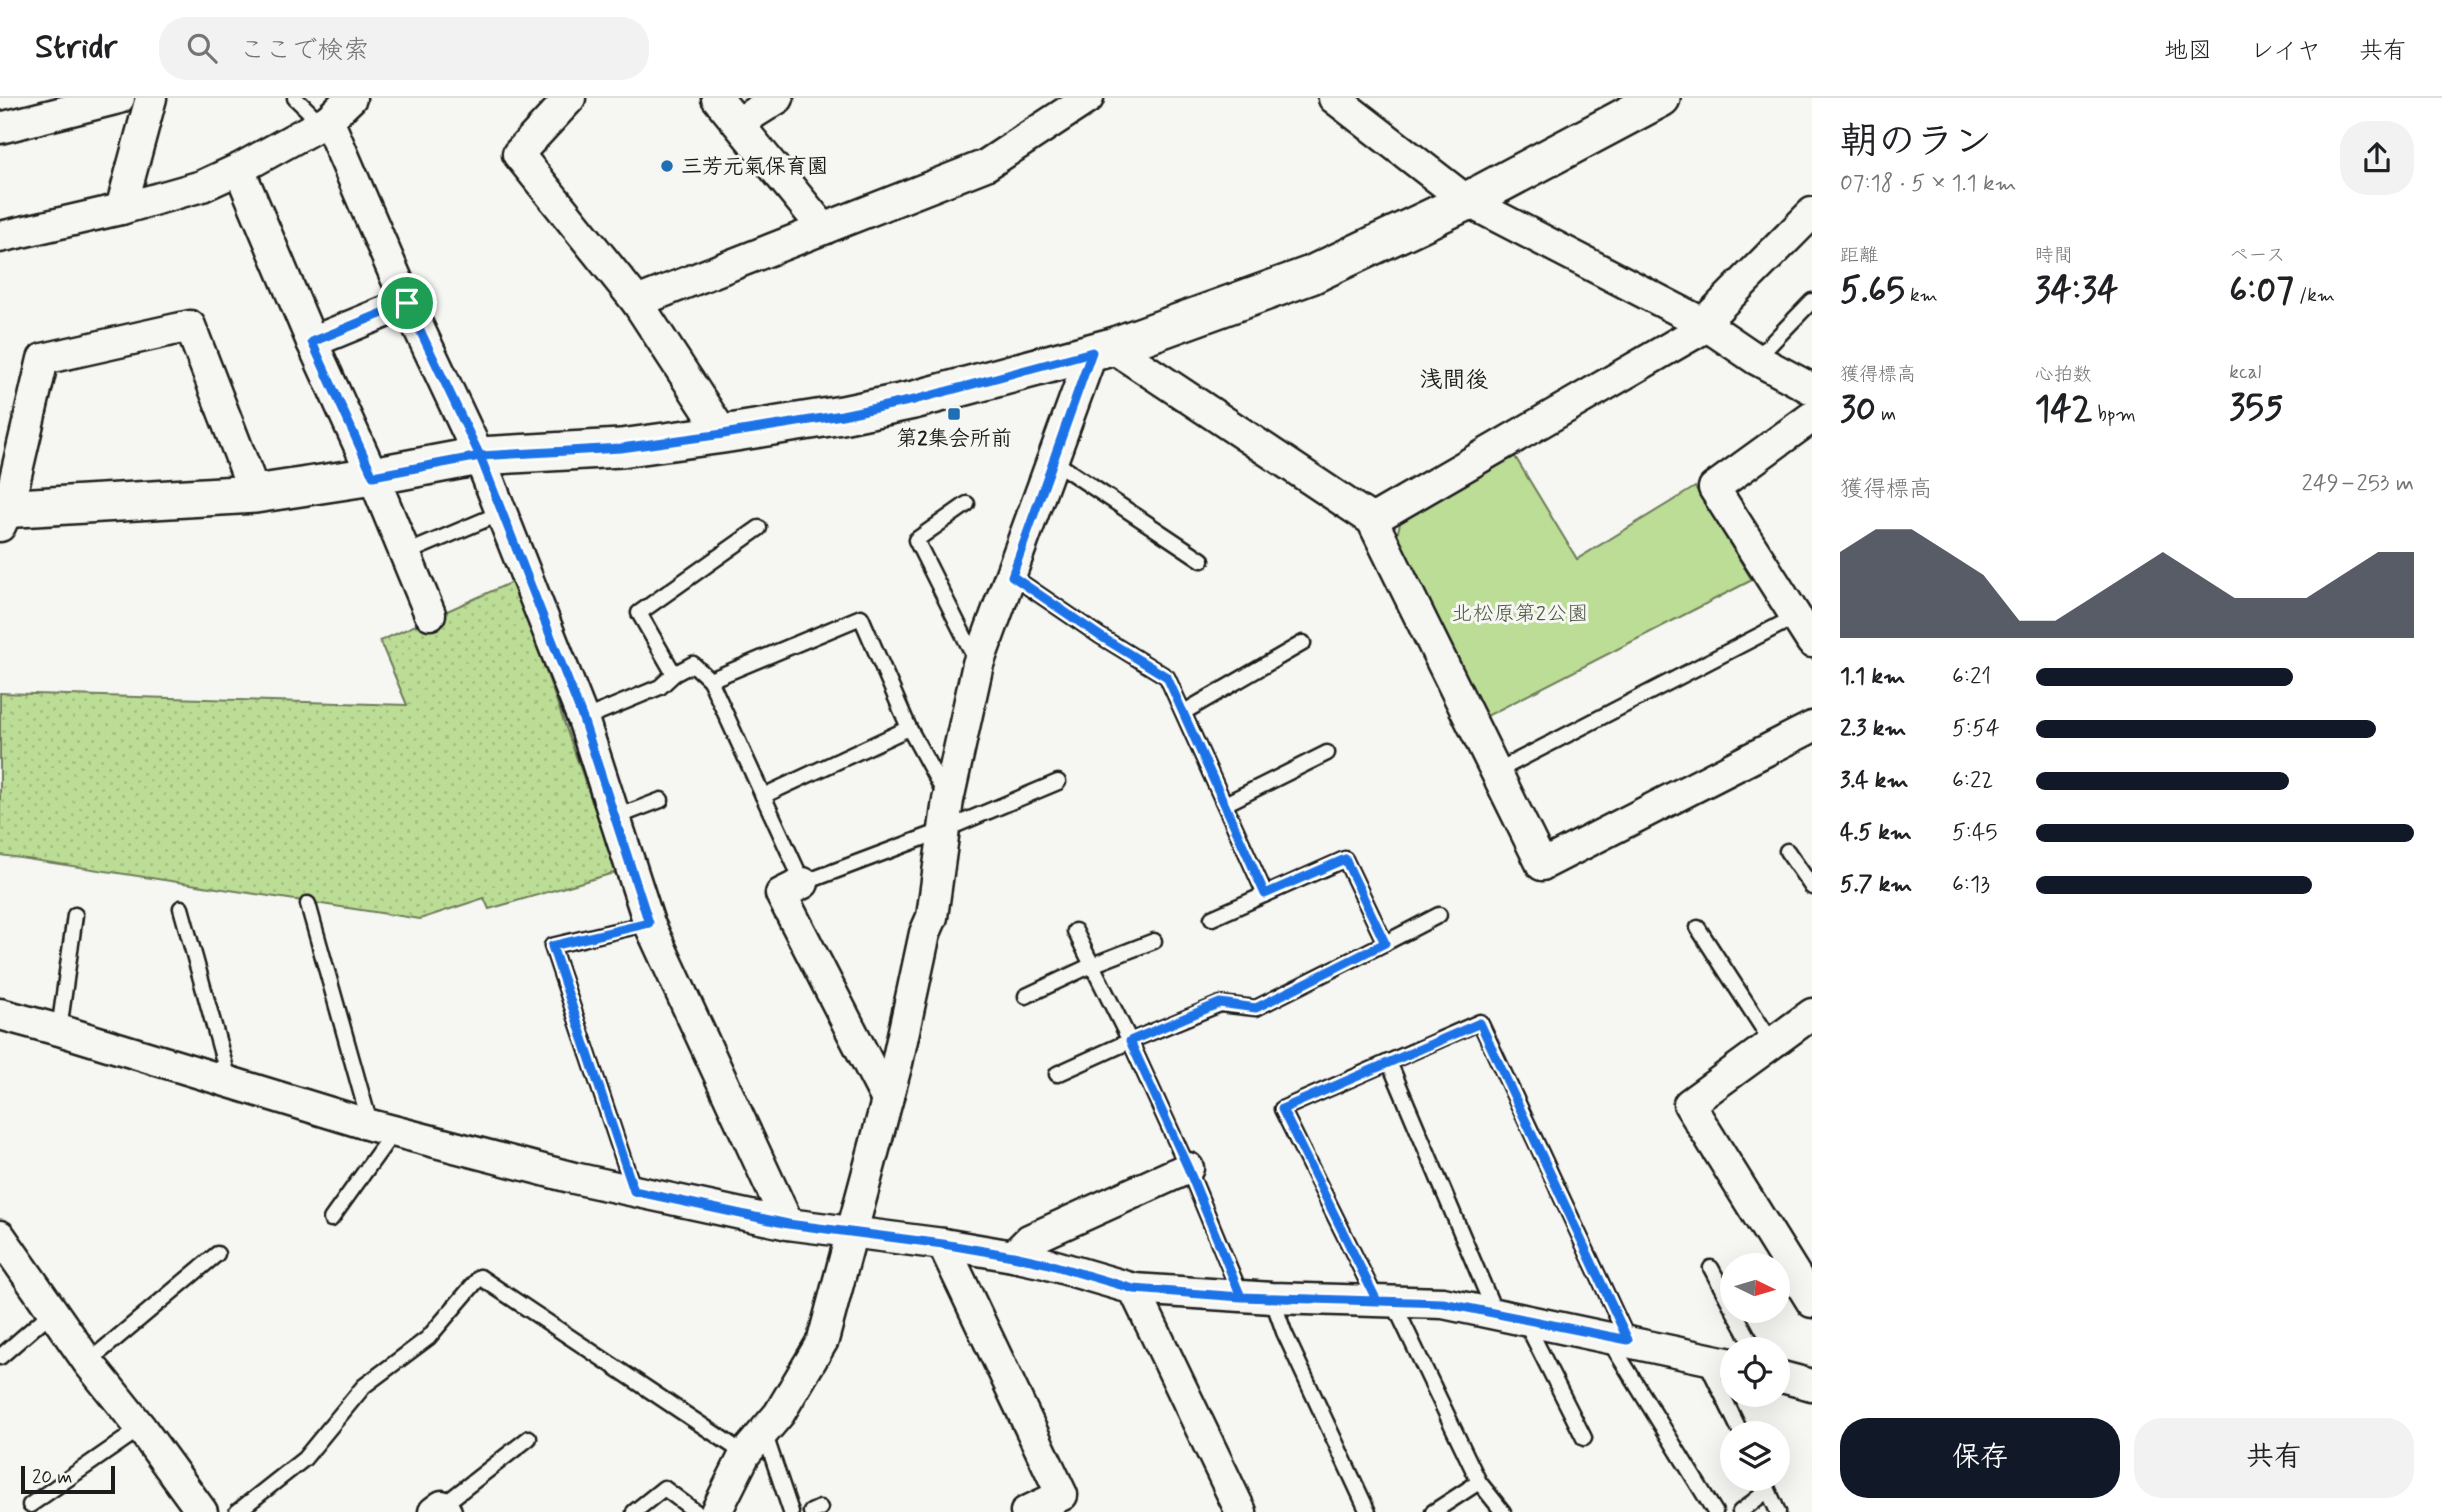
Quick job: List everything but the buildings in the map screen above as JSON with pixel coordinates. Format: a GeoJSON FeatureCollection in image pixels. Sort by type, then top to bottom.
{"type":"FeatureCollection","features":[{"type":"Feature","properties":{"kind":"street"},"geometry":{"type":"LineString","coordinates":[[0,128],[119,98]]}},
{"type":"Feature","properties":{"kind":"street"},"geometry":{"type":"LineString","coordinates":[[121,209],[151,98]]}},
{"type":"Feature","properties":{"kind":"street"},"geometry":{"type":"LineString","coordinates":[[0,237],[202,187],[324,122],[351,98]]}},
{"type":"Feature","properties":{"kind":"street"},"geometry":{"type":"LineString","coordinates":[[570,98],[518,154],[637,302],[723,434]]}},
{"type":"Feature","properties":{"kind":"street"},"geometry":{"type":"LineString","coordinates":[[718,98],[824,229]]}},
{"type":"Feature","properties":{"kind":"street"},"geometry":{"type":"LineString","coordinates":[[738,123],[778,98]]}},
{"type":"Feature","properties":{"kind":"street"},"geometry":{"type":"LineString","coordinates":[[637,302],[986,165],[1088,98]]}},
{"type":"Feature","properties":{"kind":"street"},"geometry":{"type":"LineString","coordinates":[[255,494],[190,326],[43,359],[3,515],[255,494],[480,456],[621,448],[842,415],[914,400],[1102,349],[1311,275],[1467,201],[1661,98]]}},
{"type":"Feature","properties":{"kind":"street"},"geometry":{"type":"LineString","coordinates":[[1354,104],[1467,201],[1705,325],[1756,359],[1812,389]]}},
{"type":"Feature","properties":{"kind":"street"},"geometry":{"type":"LineString","coordinates":[[324,122],[480,456],[583,719],[649,923],[788,1224]]}},
{"type":"Feature","properties":{"kind":"street"},"geometry":{"type":"LineString","coordinates":[[239,169],[430,614]]}},
{"type":"Feature","properties":{"kind":"street"},"geometry":{"type":"LineString","coordinates":[[1372,520],[1705,325],[1812,213]]}},
{"type":"Feature","properties":{"kind":"street"},"geometry":{"type":"LineString","coordinates":[[312,342],[407,303]]}},
{"type":"Feature","properties":{"kind":"street"},"geometry":{"type":"LineString","coordinates":[[716,1512],[755,1443],[779,1414],[823,1340],[887,1100],[925,933],[932,917],[948,800],[978,664],[1052,460],[1102,349]]}},
{"type":"Feature","properties":{"kind":"street"},"geometry":{"type":"LineString","coordinates":[[1102,349],[1372,520],[1542,865],[1812,727]]}},
{"type":"Feature","properties":{"kind":"street"},"geometry":{"type":"LineString","coordinates":[[1812,417],[1714,488],[1804,609],[1812,642]]}},
{"type":"Feature","properties":{"kind":"street"},"geometry":{"type":"LineString","coordinates":[[803,883],[781,894],[887,1100]]}},
{"type":"Feature","properties":{"kind":"street"},"geometry":{"type":"LineString","coordinates":[[0,1014],[382,1128],[574,1178],[788,1224],[1013,1256],[1134,1289],[1241,1297],[1443,1303],[1718,1360]]}},
{"type":"Feature","properties":{"kind":"street"},"geometry":{"type":"LineString","coordinates":[[1812,1014],[1689,1104],[1812,1302]]}},
{"type":"Feature","properties":{"kind":"street"},"geometry":{"type":"LineString","coordinates":[[1013,1256],[1029,1240],[1188,1168]]}},
{"type":"Feature","properties":{"kind":"street"},"geometry":{"type":"LineString","coordinates":[[2,1243],[202,1512]]}},
{"type":"Feature","properties":{"kind":"street"},"geometry":{"type":"LineString","coordinates":[[943,1244],[1066,1504],[1026,1512]]}},
{"type":"Feature","properties":{"kind":"street"},"geometry":{"type":"LineString","coordinates":[[1134,1289],[1241,1512]]}},
{"type":"Feature","properties":{"kind":"street"},"geometry":{"type":"LineString","coordinates":[[1790,1379],[1812,1385]]}},
{"type":"Feature","properties":{"kind":"lane"},"geometry":{"type":"LineString","coordinates":[[295,98],[324,122]]}},
{"type":"Feature","properties":{"kind":"lane"},"geometry":{"type":"LineString","coordinates":[[1756,359],[1812,301]]}},
{"type":"Feature","properties":{"kind":"lane"},"geometry":{"type":"LineString","coordinates":[[1052,460],[1202,560]]}},
{"type":"Feature","properties":{"kind":"lane"},"geometry":{"type":"LineString","coordinates":[[967,504],[916,540],[978,664]]}},
{"type":"Feature","properties":{"kind":"lane"},"geometry":{"type":"LineString","coordinates":[[404,554],[501,513]]}},
{"type":"Feature","properties":{"kind":"lane"},"geometry":{"type":"LineString","coordinates":[[674,674],[639,613],[759,528]]}},
{"type":"Feature","properties":{"kind":"lane"},"geometry":{"type":"LineString","coordinates":[[1012,576],[1100,636],[1167,677],[1265,894]]}},
{"type":"Feature","properties":{"kind":"lane"},"geometry":{"type":"LineString","coordinates":[[1495,772],[1804,609]]}},
{"type":"Feature","properties":{"kind":"lane"},"geometry":{"type":"LineString","coordinates":[[710,680],[861,617],[909,728],[948,800]]}},
{"type":"Feature","properties":{"kind":"lane"},"geometry":{"type":"LineString","coordinates":[[1184,712],[1303,643]]}},
{"type":"Feature","properties":{"kind":"lane"},"geometry":{"type":"LineString","coordinates":[[583,719],[660,687],[674,674],[693,664],[710,680],[803,883],[944,830],[1058,782]]}},
{"type":"Feature","properties":{"kind":"lane"},"geometry":{"type":"LineString","coordinates":[[763,796],[909,728]]}},
{"type":"Feature","properties":{"kind":"lane"},"geometry":{"type":"LineString","coordinates":[[1226,804],[1327,753]]}},
{"type":"Feature","properties":{"kind":"lane"},"geometry":{"type":"LineString","coordinates":[[614,818],[662,800]]}},
{"type":"Feature","properties":{"kind":"lane"},"geometry":{"type":"LineString","coordinates":[[1787,851],[1812,887]]}},
{"type":"Feature","properties":{"kind":"lane"},"geometry":{"type":"LineString","coordinates":[[1212,918],[1345,859],[1385,943]]}},
{"type":"Feature","properties":{"kind":"lane"},"geometry":{"type":"LineString","coordinates":[[308,904],[382,1128],[331,1219]]}},
{"type":"Feature","properties":{"kind":"lane"},"geometry":{"type":"LineString","coordinates":[[181,908],[230,1084]]}},
{"type":"Feature","properties":{"kind":"lane"},"geometry":{"type":"LineString","coordinates":[[59,1030],[75,915]]}},
{"type":"Feature","properties":{"kind":"lane"},"geometry":{"type":"LineString","coordinates":[[1058,1074],[1220,1003],[1256,1008],[1439,915]]}},
{"type":"Feature","properties":{"kind":"lane"},"geometry":{"type":"LineString","coordinates":[[634,1191],[552,946],[649,923]]}},
{"type":"Feature","properties":{"kind":"lane"},"geometry":{"type":"LineString","coordinates":[[1698,928],[1773,1044]]}},
{"type":"Feature","properties":{"kind":"lane"},"geometry":{"type":"LineString","coordinates":[[1075,931],[1130,1041],[1188,1168],[1241,1297]]}},
{"type":"Feature","properties":{"kind":"lane"},"geometry":{"type":"LineString","coordinates":[[1026,996],[1092,965],[1154,941]]}},
{"type":"Feature","properties":{"kind":"lane"},"geometry":{"type":"LineString","coordinates":[[1503,1512],[1479,1482],[1282,1109],[1480,1023],[1618,1338],[1715,1512]]}},
{"type":"Feature","properties":{"kind":"lane"},"geometry":{"type":"LineString","coordinates":[[1389,1062],[1496,1315]]}},
{"type":"Feature","properties":{"kind":"lane"},"geometry":{"type":"LineString","coordinates":[[88,1362],[217,1254]]}},
{"type":"Feature","properties":{"kind":"lane"},"geometry":{"type":"LineString","coordinates":[[1711,1268],[1720,1285]]}},
{"type":"Feature","properties":{"kind":"lane"},"geometry":{"type":"LineString","coordinates":[[237,1512],[303,1459],[364,1386],[428,1338],[480,1277],[755,1443],[791,1512]]}},
{"type":"Feature","properties":{"kind":"lane"},"geometry":{"type":"LineString","coordinates":[[1272,1298],[1284,1332],[1368,1512]]}},
{"type":"Feature","properties":{"kind":"lane"},"geometry":{"type":"LineString","coordinates":[[0,1357],[53,1311]]}},
{"type":"Feature","properties":{"kind":"lane"},"geometry":{"type":"LineString","coordinates":[[1525,1321],[1584,1438]]}},
{"type":"Feature","properties":{"kind":"lane"},"geometry":{"type":"LineString","coordinates":[[1718,1360],[1737,1421]]}},
{"type":"Feature","properties":{"kind":"lane"},"geometry":{"type":"LineString","coordinates":[[30,1505],[141,1428]]}},
{"type":"Feature","properties":{"kind":"lane"},"geometry":{"type":"LineString","coordinates":[[441,1510],[530,1438]]}},
{"type":"Feature","properties":{"kind":"lane"},"geometry":{"type":"LineString","coordinates":[[1433,1512],[1479,1482]]}},
{"type":"Feature","properties":{"kind":"lane"},"geometry":{"type":"LineString","coordinates":[[634,1512],[664,1488],[696,1512]]}},
{"type":"Feature","properties":{"kind":"lane"},"geometry":{"type":"LineString","coordinates":[[1740,1512],[1759,1491]]}},
{"type":"Feature","properties":{"kind":"lane"},"geometry":{"type":"LineString","coordinates":[[1768,1491],[1778,1512]]}},
{"type":"Feature","properties":{"kind":"green space","name":"北松原第2公園"},"geometry":{"type":"Polygon","coordinates":[[[1514,455],[1577,559],[1695,487],[1752,580],[1485,717],[1397,536],[1400,523],[1514,455]]]}},
{"type":"Feature","properties":{"kind":"green space"},"geometry":{"type":"Polygon","coordinates":[[[514,581],[617,872],[489,909],[484,898],[420,919],[0,855],[0,693],[407,705],[380,641],[514,581]]]}},
{"type":"Feature","properties":{"kind":"place","name":"三芳元氣保育園"},"geometry":{"type":"Point","coordinates":[667,166]}},
{"type":"Feature","properties":{"kind":"place","name":"第2集会所前"},"geometry":{"type":"Point","coordinates":[954,414]}},
{"type":"Feature","properties":{"kind":"district","name":"浅間後"},"geometry":{"type":"Point","coordinates":[1454,379]}},
{"type":"Feature","properties":{"kind":"route"},"geometry":{"type":"LineString","coordinates":[[407,303],[312,342],[373,476],[480,456],[621,448],[842,415],[914,400],[1092,352],[1012,576],[1100,636],[1167,677],[1265,894],[1345,859],[1385,943],[1256,1008],[1220,1003],[1130,1041],[1188,1168],[1241,1297],[1443,1303],[1628,1340],[1480,1023],[1282,1109],[1377,1301],[1241,1297],[1134,1289],[1013,1256],[788,1224],[634,1191],[552,946],[649,923],[583,719],[480,456],[407,303]]}}]}
